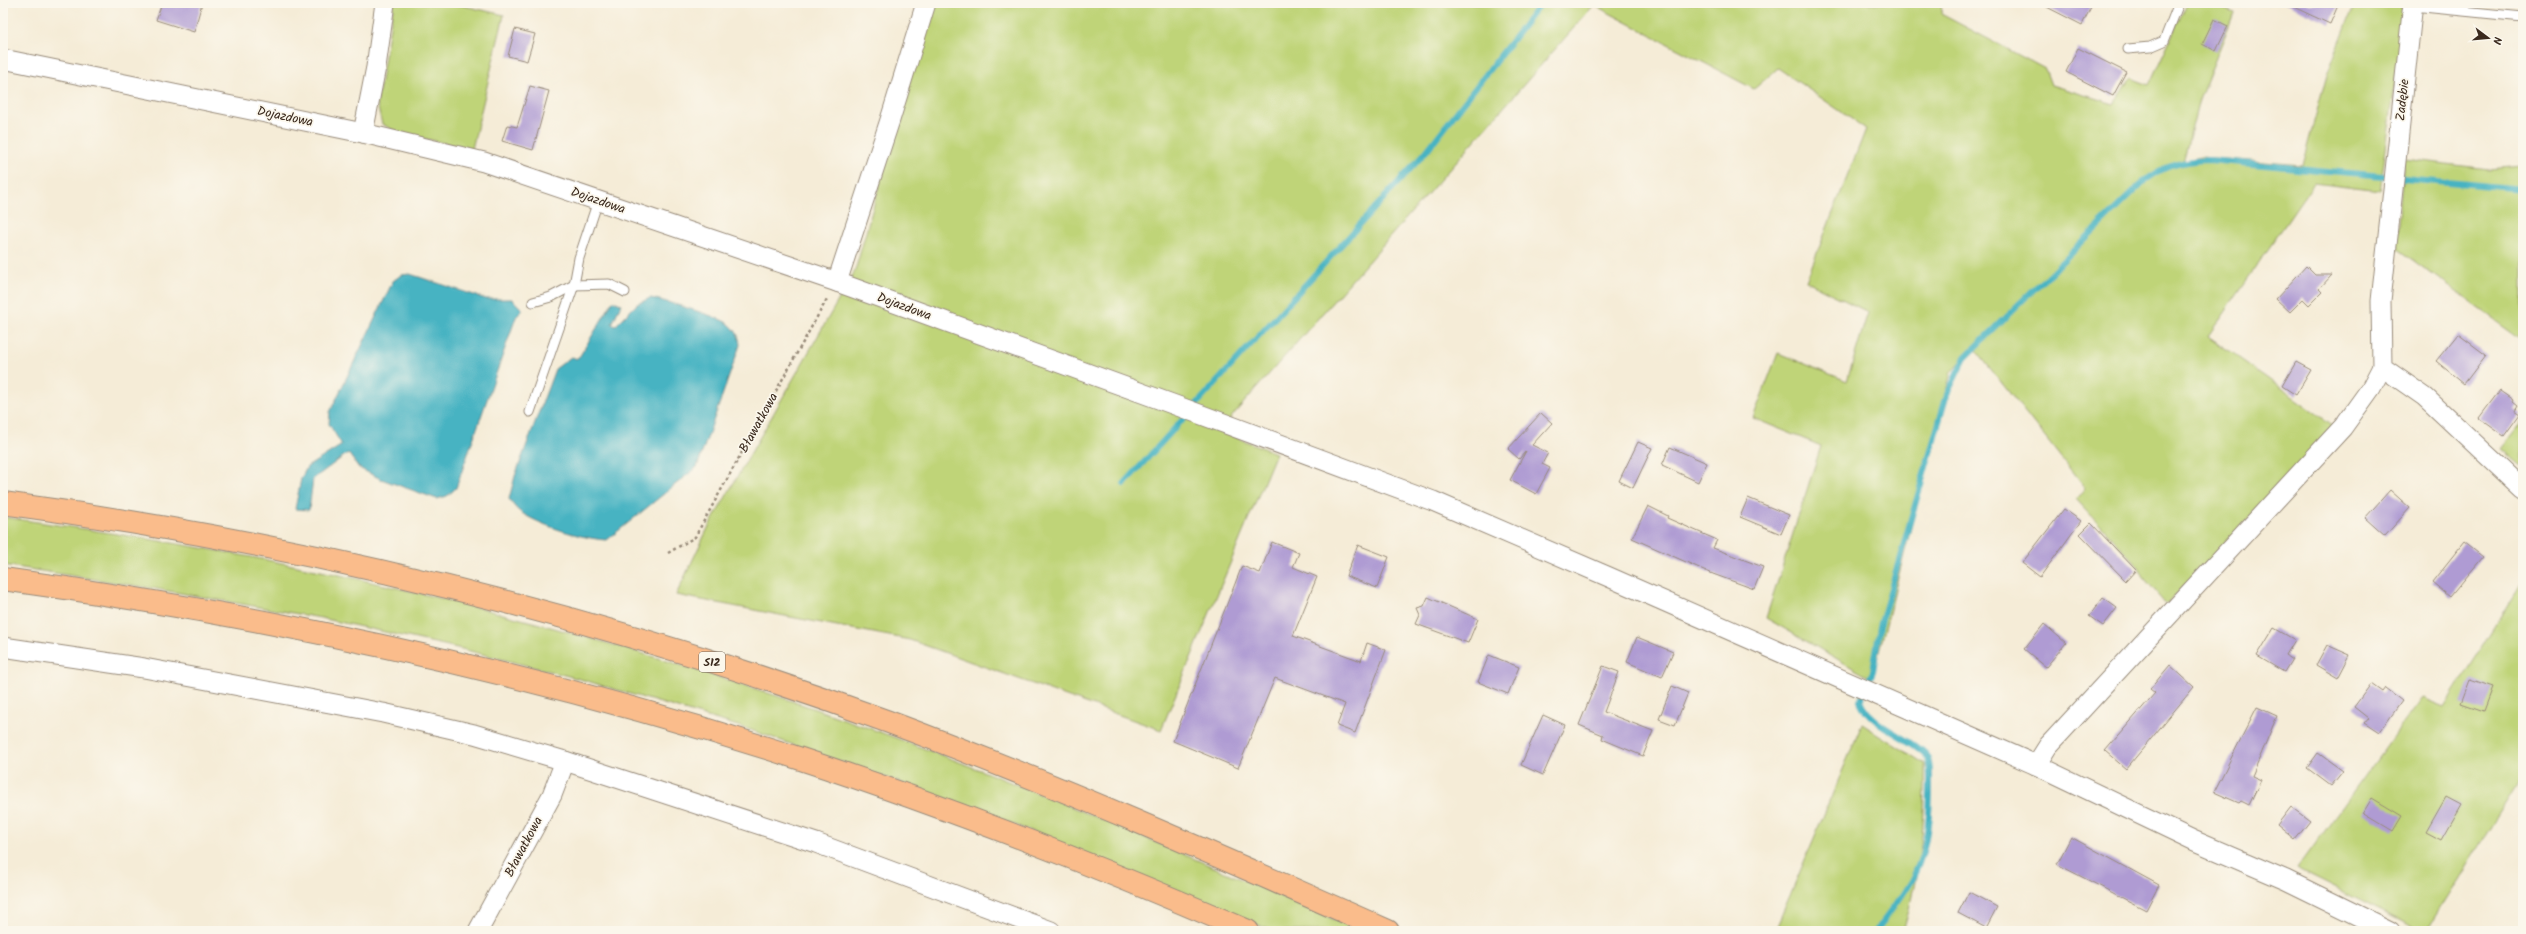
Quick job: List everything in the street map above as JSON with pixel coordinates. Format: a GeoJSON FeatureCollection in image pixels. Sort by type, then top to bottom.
{"type":"FeatureCollection","features":[{"type":"Feature","properties":{"kind":"highway","name":"S12"},"geometry":{"type":"LineString","coordinates":[[3,503],[126,521],[358,565],[551,613],[679,651],[824,699],[958,748],[1114,812],[1388,931]]}},
{"type":"Feature","properties":{"kind":"highway"},"geometry":{"type":"LineString","coordinates":[[3,579],[168,604],[351,638],[523,679],[649,713],[797,758],[963,816],[1092,866],[1248,931]]}},
{"type":"Feature","properties":{"kind":"street"},"geometry":{"type":"LineString","coordinates":[[363,134],[376,67],[385,3]]}},
{"type":"Feature","properties":{"kind":"street"},"geometry":{"type":"LineString","coordinates":[[837,282],[888,128],[926,3]]}},
{"type":"Feature","properties":{"kind":"street","name":"Zadębie"},"geometry":{"type":"LineString","coordinates":[[2382,367],[2381,301],[2413,5]]}},
{"type":"Feature","properties":{"kind":"street","name":"Dojazdowa"},"geometry":{"type":"LineString","coordinates":[[3,58],[363,134],[484,162],[837,282],[1175,405],[1454,510],[1885,697],[2036,765],[2195,841],[2286,880],[2390,931]]}},
{"type":"Feature","properties":{"kind":"street"},"geometry":{"type":"LineString","coordinates":[[2036,765],[2048,746],[2342,427],[2371,388],[2382,367],[2426,397],[2523,489]]}},
{"type":"Feature","properties":{"kind":"street"},"geometry":{"type":"LineString","coordinates":[[3,646],[122,664],[383,713],[474,734],[565,761],[816,843],[1051,931]]}},
{"type":"Feature","properties":{"kind":"street","name":"Bławatkowa"},"geometry":{"type":"LineString","coordinates":[[478,931],[552,795],[565,761]]}},
{"type":"Feature","properties":{"kind":"lane"},"geometry":{"type":"LineString","coordinates":[[2128,50],[2150,47],[2164,41],[2180,3]]}},
{"type":"Feature","properties":{"kind":"lane"},"geometry":{"type":"LineString","coordinates":[[2413,5],[2523,17]]}},
{"type":"Feature","properties":{"kind":"lane"},"geometry":{"type":"LineString","coordinates":[[530,412],[574,285],[579,258],[598,201]]}},
{"type":"Feature","properties":{"kind":"lane"},"geometry":{"type":"LineString","coordinates":[[533,302],[551,297],[574,285],[610,284],[625,292]]}},
{"type":"Feature","properties":{"kind":"path","name":"Bławatkowa"},"geometry":{"type":"LineString","coordinates":[[668,553],[695,537],[837,282]]}},
{"type":"Feature","properties":{"kind":"green space"},"geometry":{"type":"Polygon","coordinates":[[[394,3],[451,3],[504,15],[472,149],[399,133],[382,124],[377,104],[394,3]]]}},
{"type":"Feature","properties":{"kind":"green space"},"geometry":{"type":"Polygon","coordinates":[[[931,3],[1942,3],[1941,14],[2045,69],[2051,85],[2114,104],[2131,78],[2149,85],[2187,3],[2208,3],[2234,13],[2199,100],[2183,162],[2200,157],[2302,165],[2327,75],[2355,3],[2399,3],[2405,12],[2380,191],[2314,183],[2208,336],[2334,426],[2167,605],[2145,579],[2139,567],[2076,499],[2085,488],[1974,348],[1951,372],[1872,679],[1766,618],[1821,446],[1753,418],[1778,353],[1847,381],[1868,312],[1806,281],[1866,129],[1778,68],[1754,89],[1594,5],[1233,415],[1222,432],[1276,453],[1161,730],[910,640],[676,595],[708,528],[855,271],[931,3]]]}},
{"type":"Feature","properties":{"kind":"green space"},"geometry":{"type":"Polygon","coordinates":[[[2404,159],[2489,169],[2523,166],[2523,340],[2396,248],[2404,159]]]}},
{"type":"Feature","properties":{"kind":"green space"},"geometry":{"type":"Polygon","coordinates":[[[2523,421],[2523,467],[2501,449],[2523,421]]]}},
{"type":"Feature","properties":{"kind":"green space"},"geometry":{"type":"Polygon","coordinates":[[[3,517],[169,542],[252,557],[389,586],[550,627],[709,674],[838,717],[989,774],[1138,835],[1360,931],[1273,931],[979,810],[748,729],[580,679],[462,649],[321,618],[157,589],[3,565],[3,517]]]}},
{"type":"Feature","properties":{"kind":"green space"},"geometry":{"type":"Polygon","coordinates":[[[2523,580],[2523,775],[2426,931],[2421,931],[2297,869],[2422,698],[2444,707],[2523,580]]]}},
{"type":"Feature","properties":{"kind":"green space"},"geometry":{"type":"Polygon","coordinates":[[[1862,724],[1925,764],[1923,827],[1909,911],[1903,931],[1775,931],[1862,724]]]}},
{"type":"Feature","properties":{"kind":"water"},"geometry":{"type":"Polygon","coordinates":[[[410,274],[486,299],[512,299],[523,310],[516,317],[456,488],[447,496],[437,499],[381,479],[359,468],[348,453],[313,479],[309,510],[295,509],[301,479],[307,467],[342,445],[329,424],[330,412],[393,281],[401,275],[410,274]]]}},
{"type":"Feature","properties":{"kind":"water"},"geometry":{"type":"Polygon","coordinates":[[[650,298],[691,309],[724,321],[734,329],[739,339],[740,345],[697,467],[607,540],[574,534],[549,526],[527,516],[518,510],[509,499],[515,476],[555,369],[571,357],[578,359],[613,301],[621,304],[612,324],[615,326],[637,304],[650,298]]]}},
{"type":"Feature","properties":{"kind":"building"},"geometry":{"type":"Polygon","coordinates":[[[162,3],[202,3],[194,32],[156,20],[162,3]]]}},
{"type":"Feature","properties":{"kind":"building"},"geometry":{"type":"Polygon","coordinates":[[[2039,3],[2093,3],[2082,25],[2039,3]]]}},
{"type":"Feature","properties":{"kind":"building"},"geometry":{"type":"Polygon","coordinates":[[[2285,3],[2339,3],[2330,24],[2285,3]]]}},
{"type":"Feature","properties":{"kind":"building"},"geometry":{"type":"Polygon","coordinates":[[[2214,19],[2228,26],[2216,51],[2202,44],[2214,19]]]}},
{"type":"Feature","properties":{"kind":"building"},"geometry":{"type":"Polygon","coordinates":[[[515,29],[535,34],[527,61],[508,56],[515,29]]]}},
{"type":"Feature","properties":{"kind":"building"},"geometry":{"type":"Polygon","coordinates":[[[2078,48],[2126,72],[2113,96],[2066,72],[2078,48]]]}},
{"type":"Feature","properties":{"kind":"building"},"geometry":{"type":"Polygon","coordinates":[[[530,86],[549,91],[533,150],[502,141],[507,125],[517,127],[530,86]]]}},
{"type":"Feature","properties":{"kind":"building"},"geometry":{"type":"Polygon","coordinates":[[[2306,266],[2315,275],[2332,275],[2319,289],[2322,292],[2309,305],[2303,299],[2290,312],[2276,299],[2306,266]]]}},
{"type":"Feature","properties":{"kind":"building"},"geometry":{"type":"Polygon","coordinates":[[[2458,334],[2486,355],[2464,384],[2436,361],[2458,334]]]}},
{"type":"Feature","properties":{"kind":"building"},"geometry":{"type":"Polygon","coordinates":[[[2296,362],[2311,370],[2296,395],[2282,386],[2296,362]]]}},
{"type":"Feature","properties":{"kind":"building"},"geometry":{"type":"Polygon","coordinates":[[[2500,390],[2513,399],[2512,401],[2517,405],[2514,410],[2520,414],[2504,436],[2479,418],[2500,390]]]}},
{"type":"Feature","properties":{"kind":"building"},"geometry":{"type":"Polygon","coordinates":[[[1541,413],[1552,423],[1532,445],[1548,453],[1542,464],[1550,468],[1536,494],[1510,480],[1526,451],[1519,459],[1508,449],[1541,413]]]}},
{"type":"Feature","properties":{"kind":"building"},"geometry":{"type":"Polygon","coordinates":[[[1638,442],[1652,448],[1633,488],[1619,481],[1638,442]]]}},
{"type":"Feature","properties":{"kind":"building"},"geometry":{"type":"Polygon","coordinates":[[[1670,447],[1707,463],[1698,482],[1662,465],[1670,447]]]}},
{"type":"Feature","properties":{"kind":"building"},"geometry":{"type":"Polygon","coordinates":[[[2390,490],[2410,508],[2385,536],[2365,518],[2390,490]]]}},
{"type":"Feature","properties":{"kind":"building"},"geometry":{"type":"Polygon","coordinates":[[[1748,498],[1789,515],[1781,534],[1740,517],[1748,498]]]}},
{"type":"Feature","properties":{"kind":"building"},"geometry":{"type":"Polygon","coordinates":[[[1648,506],[1668,516],[1667,518],[1717,540],[1713,548],[1763,567],[1754,589],[1713,574],[1632,538],[1648,506]]]}},
{"type":"Feature","properties":{"kind":"building"},"geometry":{"type":"Polygon","coordinates":[[[2064,509],[2081,521],[2040,577],[2022,563],[2064,509]]]}},
{"type":"Feature","properties":{"kind":"building"},"geometry":{"type":"Polygon","coordinates":[[[2091,523],[2136,570],[2126,581],[2080,534],[2091,523]]]}},
{"type":"Feature","properties":{"kind":"building"},"geometry":{"type":"Polygon","coordinates":[[[1272,542],[1299,553],[1293,567],[1317,577],[1293,636],[1361,661],[1367,643],[1386,650],[1355,733],[1337,726],[1345,704],[1275,678],[1238,768],[1173,741],[1242,566],[1260,573],[1272,542]]]}},
{"type":"Feature","properties":{"kind":"building"},"geometry":{"type":"Polygon","coordinates":[[[2464,542],[2483,557],[2450,597],[2432,582],[2464,542]]]}},
{"type":"Feature","properties":{"kind":"building"},"geometry":{"type":"Polygon","coordinates":[[[1358,545],[1389,557],[1377,588],[1346,576],[1358,545]]]}},
{"type":"Feature","properties":{"kind":"building"},"geometry":{"type":"Polygon","coordinates":[[[1428,597],[1478,619],[1468,643],[1416,624],[1420,615],[1417,608],[1424,606],[1428,597]]]}},
{"type":"Feature","properties":{"kind":"building"},"geometry":{"type":"Polygon","coordinates":[[[2103,598],[2117,608],[2103,626],[2089,616],[2103,598]]]}},
{"type":"Feature","properties":{"kind":"building"},"geometry":{"type":"Polygon","coordinates":[[[2044,624],[2066,643],[2046,667],[2024,649],[2044,624]]]}},
{"type":"Feature","properties":{"kind":"building"},"geometry":{"type":"Polygon","coordinates":[[[2274,628],[2295,640],[2286,655],[2292,659],[2284,672],[2257,656],[2274,628]]]}},
{"type":"Feature","properties":{"kind":"building"},"geometry":{"type":"Polygon","coordinates":[[[1637,637],[1673,652],[1662,677],[1627,662],[1637,637]]]}},
{"type":"Feature","properties":{"kind":"building"},"geometry":{"type":"Polygon","coordinates":[[[2327,645],[2350,655],[2338,678],[2316,665],[2327,645]]]}},
{"type":"Feature","properties":{"kind":"building"},"geometry":{"type":"Polygon","coordinates":[[[1489,655],[1519,667],[1508,694],[1478,682],[1489,655]]]}},
{"type":"Feature","properties":{"kind":"building"},"geometry":{"type":"Polygon","coordinates":[[[2170,665],[2194,687],[2126,769],[2105,751],[2155,693],[2150,689],[2170,665]]]}},
{"type":"Feature","properties":{"kind":"building"},"geometry":{"type":"Polygon","coordinates":[[[1603,666],[1619,672],[1604,712],[1653,731],[1643,756],[1602,739],[1603,735],[1579,725],[1603,666]]]}},
{"type":"Feature","properties":{"kind":"building"},"geometry":{"type":"Polygon","coordinates":[[[2470,679],[2493,687],[2484,711],[2461,703],[2470,679]]]}},
{"type":"Feature","properties":{"kind":"building"},"geometry":{"type":"Polygon","coordinates":[[[2371,684],[2382,692],[2385,688],[2402,701],[2379,733],[2364,723],[2368,718],[2354,707],[2371,684]]]}},
{"type":"Feature","properties":{"kind":"building"},"geometry":{"type":"Polygon","coordinates":[[[1672,686],[1688,693],[1675,725],[1659,719],[1672,686]]]}},
{"type":"Feature","properties":{"kind":"building"},"geometry":{"type":"Polygon","coordinates":[[[2257,707],[2277,716],[2252,776],[2261,780],[2249,805],[2241,801],[2239,803],[2214,792],[2257,707]]]}},
{"type":"Feature","properties":{"kind":"building"},"geometry":{"type":"Polygon","coordinates":[[[1543,715],[1565,725],[1543,775],[1521,765],[1543,715]]]}},
{"type":"Feature","properties":{"kind":"building"},"geometry":{"type":"Polygon","coordinates":[[[2318,753],[2343,771],[2331,786],[2307,768],[2318,753]]]}},
{"type":"Feature","properties":{"kind":"building"},"geometry":{"type":"Polygon","coordinates":[[[2446,797],[2461,805],[2441,840],[2426,832],[2446,797]]]}},
{"type":"Feature","properties":{"kind":"building"},"geometry":{"type":"Polygon","coordinates":[[[2372,798],[2402,816],[2393,831],[2363,813],[2372,798]]]}},
{"type":"Feature","properties":{"kind":"building"},"geometry":{"type":"Polygon","coordinates":[[[2291,807],[2310,821],[2295,840],[2277,825],[2291,807]]]}},
{"type":"Feature","properties":{"kind":"building"},"geometry":{"type":"Polygon","coordinates":[[[2071,837],[2159,885],[2146,910],[2057,864],[2071,837]]]}},
{"type":"Feature","properties":{"kind":"building"},"geometry":{"type":"Polygon","coordinates":[[[1969,892],[1997,907],[1986,928],[1958,913],[1969,892]]]}},
{"type":"Feature","properties":{"kind":"waterway"},"geometry":{"type":"LineString","coordinates":[[1124,484],[1424,154],[1541,3]]}},
{"type":"Feature","properties":{"kind":"waterway"},"geometry":{"type":"LineString","coordinates":[[1876,931],[1907,888],[1915,873],[1923,852],[1929,818],[1930,768],[1925,754],[1880,724],[1865,710],[1860,701],[1873,671],[1880,626],[1947,394],[1965,357],[2141,184],[2157,172],[2173,165],[2209,160],[2523,189]]}}]}
